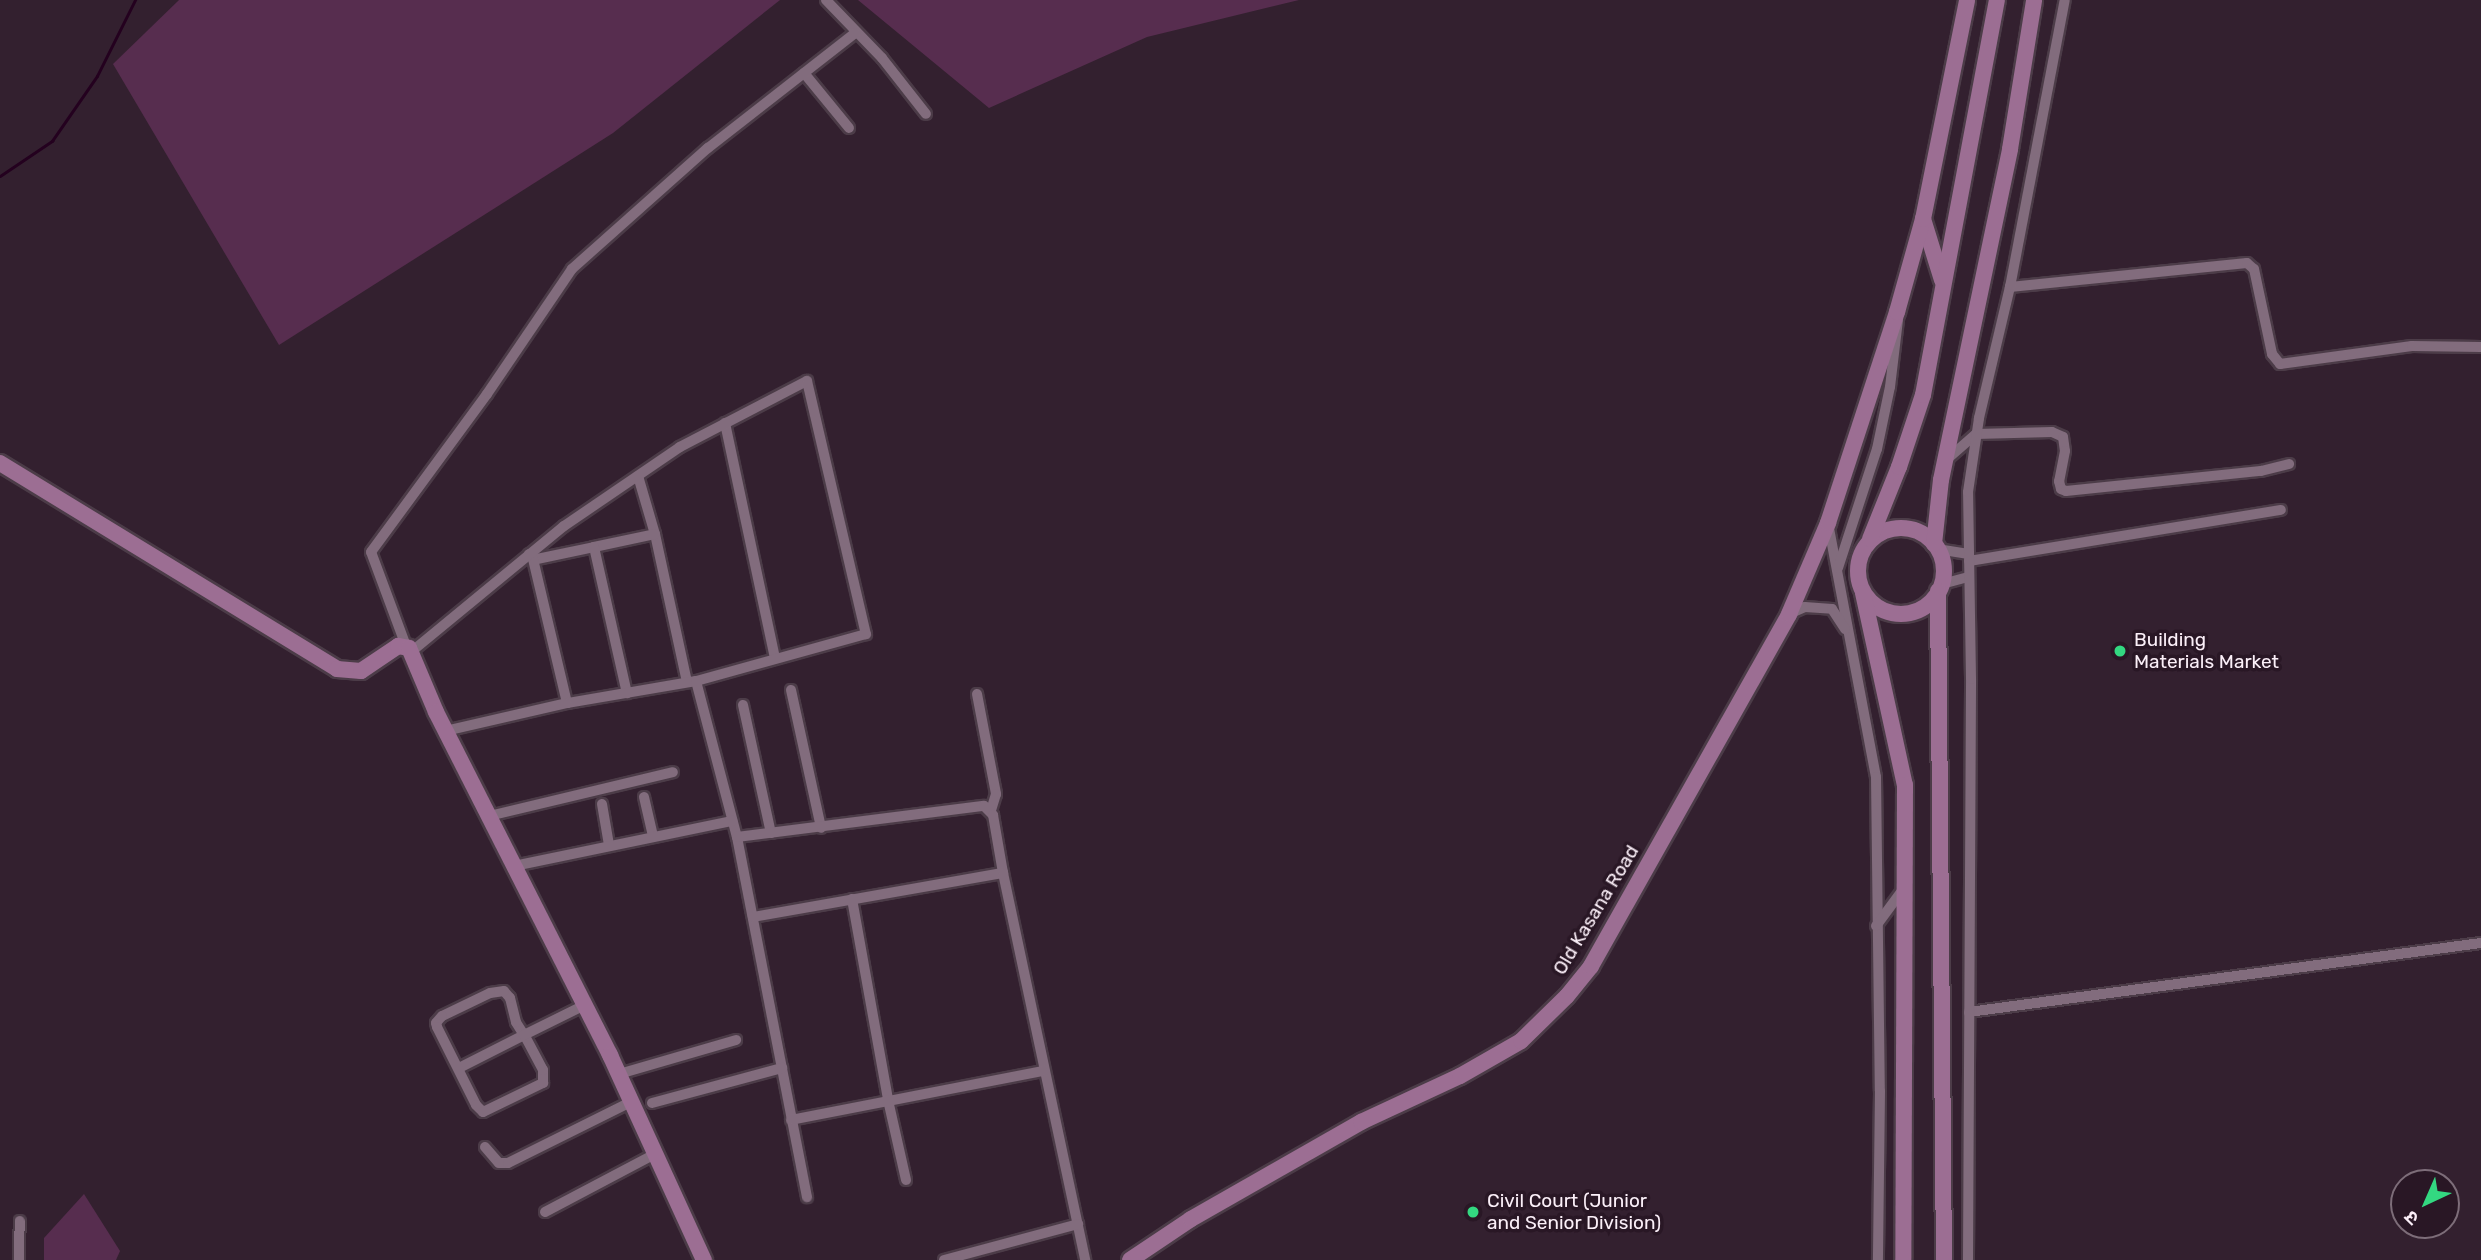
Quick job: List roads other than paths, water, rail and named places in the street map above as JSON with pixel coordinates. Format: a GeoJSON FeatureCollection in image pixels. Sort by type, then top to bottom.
{"type":"FeatureCollection","features":[{"type":"Feature","properties":{"kind":"street"},"geometry":{"type":"LineString","coordinates":[[826,0],[882,58],[926,114]]}},
{"type":"Feature","properties":{"kind":"street","name":"Old Kasana Road"},"geometry":{"type":"LineString","coordinates":[[1130,1260],[1191,1219],[1361,1122],[1460,1076],[1534,1032],[1591,966],[1789,614],[1828,523],[1897,312],[1923,219],[1967,0]]}},
{"type":"Feature","properties":{"kind":"street"},"geometry":{"type":"LineString","coordinates":[[1870,539],[1899,467],[1923,395],[1997,0]]}},
{"type":"Feature","properties":{"kind":"street"},"geometry":{"type":"LineString","coordinates":[[1936,547],[1945,461],[2010,149],[2034,0]]}},
{"type":"Feature","properties":{"kind":"street"},"geometry":{"type":"LineString","coordinates":[[1968,1260],[1968,492],[1976,434],[2010,288],[2066,0]]}},
{"type":"Feature","properties":{"kind":"street"},"geometry":{"type":"LineString","coordinates":[[704,1260],[619,1074],[445,732],[408,649],[371,552],[578,262],[708,148],[855,33]]}},
{"type":"Feature","properties":{"kind":"street"},"geometry":{"type":"LineString","coordinates":[[804,73],[849,128]]}},
{"type":"Feature","properties":{"kind":"street"},"geometry":{"type":"LineString","coordinates":[[1923,219],[1943,288]]}},
{"type":"Feature","properties":{"kind":"street"},"geometry":{"type":"LineString","coordinates":[[2010,288],[2247,263],[2254,269],[2272,354],[2280,364],[2412,346],[2481,347]]}},
{"type":"Feature","properties":{"kind":"street"},"geometry":{"type":"LineString","coordinates":[[1838,568],[1877,449],[1898,332],[1897,312]]}},
{"type":"Feature","properties":{"kind":"street"},"geometry":{"type":"LineString","coordinates":[[408,649],[531,557],[564,526],[680,447],[807,381],[866,634],[692,682],[567,703],[445,732]]}},
{"type":"Feature","properties":{"kind":"street"},"geometry":{"type":"LineString","coordinates":[[725,423],[775,658]]}},
{"type":"Feature","properties":{"kind":"street"},"geometry":{"type":"LineString","coordinates":[[1945,461],[1976,434],[2059,433],[2063,438],[2065,451],[2059,481],[2061,489],[2066,491],[2261,471],[2289,464]]}},
{"type":"Feature","properties":{"kind":"street"},"geometry":{"type":"LineString","coordinates":[[0,463],[337,669],[361,671],[398,646],[408,649]]}},
{"type":"Feature","properties":{"kind":"street"},"geometry":{"type":"LineString","coordinates":[[638,476],[692,682],[737,837],[807,1197]]}},
{"type":"Feature","properties":{"kind":"street"},"geometry":{"type":"LineString","coordinates":[[1936,547],[1969,557],[2281,510]]}},
{"type":"Feature","properties":{"kind":"street"},"geometry":{"type":"LineString","coordinates":[[1828,523],[1876,777],[1880,1091],[1878,1260]]}},
{"type":"Feature","properties":{"kind":"street"},"geometry":{"type":"LineString","coordinates":[[1903,1260],[1905,785],[1857,572],[1863,547],[1870,539],[1880,532],[1903,527],[1920,532],[1936,547],[1943,565],[1940,588],[1944,1260]]}},
{"type":"Feature","properties":{"kind":"street"},"geometry":{"type":"LineString","coordinates":[[531,557],[655,534]]}},
{"type":"Feature","properties":{"kind":"street"},"geometry":{"type":"LineString","coordinates":[[594,547],[627,693]]}},
{"type":"Feature","properties":{"kind":"street"},"geometry":{"type":"LineString","coordinates":[[531,557],[567,703]]}},
{"type":"Feature","properties":{"kind":"street"},"geometry":{"type":"LineString","coordinates":[[1863,593],[1883,610],[1903,614],[1923,608],[1940,588],[1969,577]]}},
{"type":"Feature","properties":{"kind":"street"},"geometry":{"type":"LineString","coordinates":[[1789,614],[1805,607],[1832,609],[1841,619],[1851,641]]}},
{"type":"Feature","properties":{"kind":"street"},"geometry":{"type":"LineString","coordinates":[[791,690],[821,828]]}},
{"type":"Feature","properties":{"kind":"street"},"geometry":{"type":"LineString","coordinates":[[977,694],[996,794],[991,810],[1003,873],[1042,1071],[1085,1260]]}},
{"type":"Feature","properties":{"kind":"street"},"geometry":{"type":"LineString","coordinates":[[743,705],[771,833]]}},
{"type":"Feature","properties":{"kind":"street"},"geometry":{"type":"LineString","coordinates":[[489,816],[673,772]]}},
{"type":"Feature","properties":{"kind":"street"},"geometry":{"type":"LineString","coordinates":[[643,797],[653,835]]}},
{"type":"Feature","properties":{"kind":"street"},"geometry":{"type":"LineString","coordinates":[[602,804],[609,845]]}},
{"type":"Feature","properties":{"kind":"street"},"geometry":{"type":"LineString","coordinates":[[737,837],[979,807],[991,810]]}},
{"type":"Feature","properties":{"kind":"street"},"geometry":{"type":"LineString","coordinates":[[514,866],[653,835],[732,821]]}},
{"type":"Feature","properties":{"kind":"street"},"geometry":{"type":"LineString","coordinates":[[753,917],[1003,873]]}},
{"type":"Feature","properties":{"kind":"street"},"geometry":{"type":"LineString","coordinates":[[1876,926],[1904,888]]}},
{"type":"Feature","properties":{"kind":"street"},"geometry":{"type":"LineString","coordinates":[[852,899],[888,1100],[906,1180]]}},
{"type":"Feature","properties":{"kind":"street"},"geometry":{"type":"LineString","coordinates":[[1969,1012],[2481,943]]}},
{"type":"Feature","properties":{"kind":"street"},"geometry":{"type":"LineString","coordinates":[[505,991],[524,1035],[545,1075],[539,1086],[483,1112],[475,1105],[436,1023],[442,1016],[489,993],[505,991]]}},
{"type":"Feature","properties":{"kind":"street"},"geometry":{"type":"LineString","coordinates":[[459,1068],[583,1006]]}},
{"type":"Feature","properties":{"kind":"street"},"geometry":{"type":"LineString","coordinates":[[619,1074],[736,1040]]}},
{"type":"Feature","properties":{"kind":"street"},"geometry":{"type":"LineString","coordinates":[[652,1103],[782,1068]]}},
{"type":"Feature","properties":{"kind":"street"},"geometry":{"type":"LineString","coordinates":[[791,1119],[1042,1071]]}},
{"type":"Feature","properties":{"kind":"street"},"geometry":{"type":"LineString","coordinates":[[485,1147],[499,1163],[508,1163],[631,1102]]}},
{"type":"Feature","properties":{"kind":"street"},"geometry":{"type":"LineString","coordinates":[[545,1212],[655,1154]]}},
{"type":"Feature","properties":{"kind":"street"},"geometry":{"type":"LineString","coordinates":[[19,1260],[20,1221]]}},
{"type":"Feature","properties":{"kind":"street"},"geometry":{"type":"LineString","coordinates":[[944,1260],[1078,1224]]}},
{"type":"Feature","properties":{"kind":"waterway"},"geometry":{"type":"LineString","coordinates":[[0,176],[52,141],[97,76],[135,0]]}},
{"type":"Feature","properties":{"kind":"place","name":"Building Materials Market"},"geometry":{"type":"Point","coordinates":[2120,651]}},
{"type":"Feature","properties":{"kind":"place","name":"Civil Court (Junior and Senior Division)"},"geometry":{"type":"Point","coordinates":[1473,1212]}}]}
